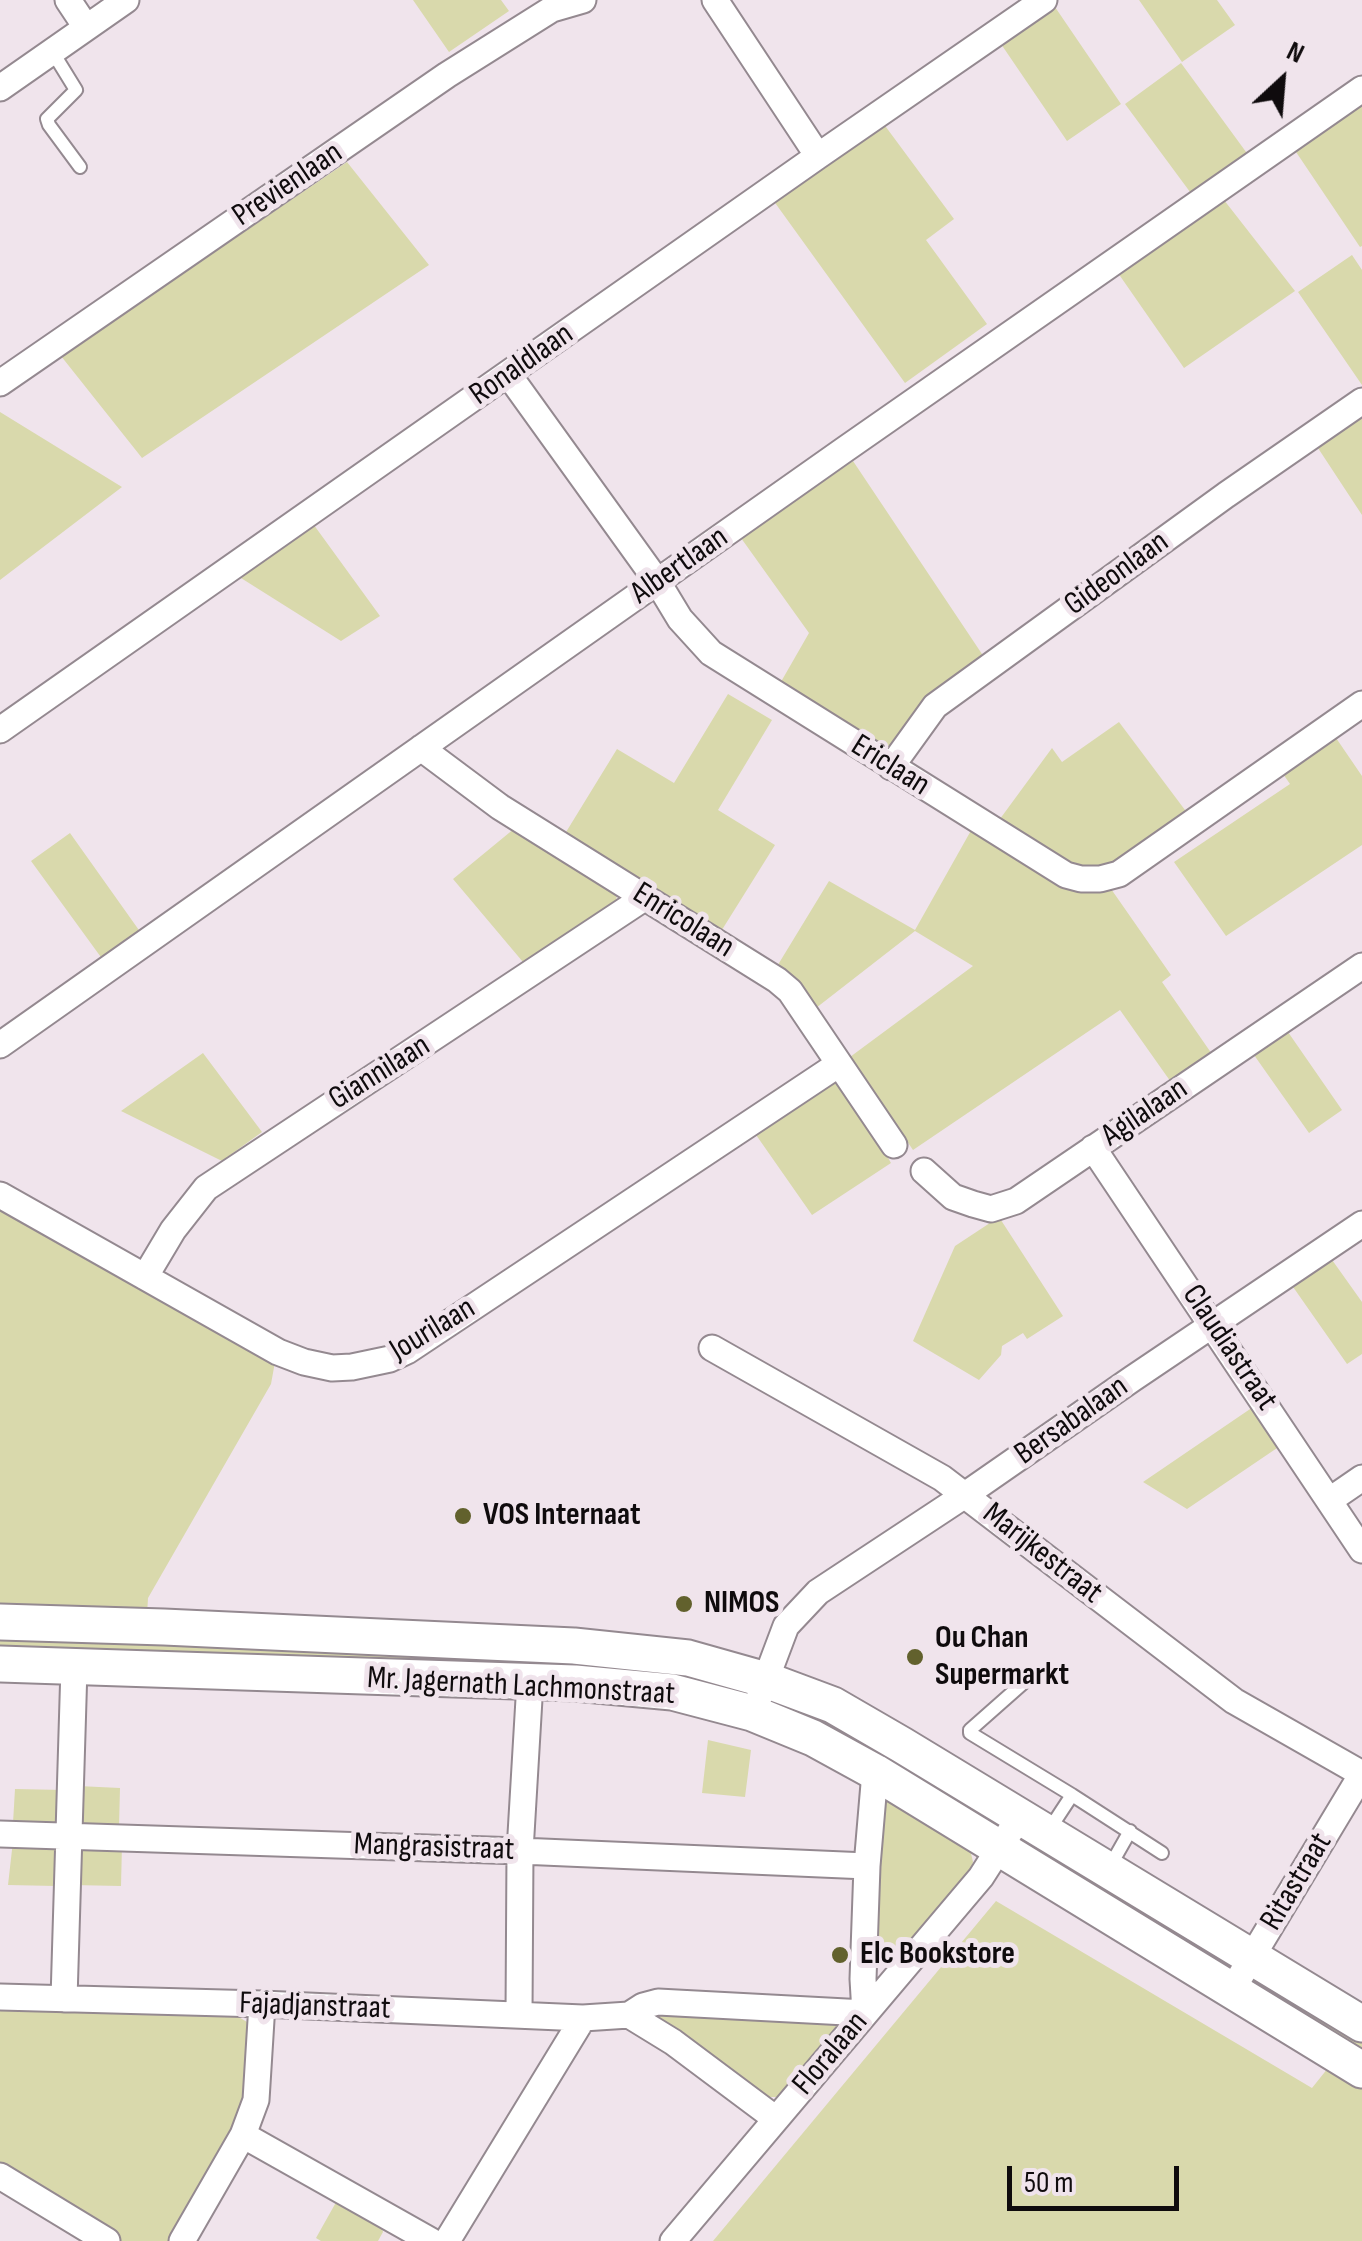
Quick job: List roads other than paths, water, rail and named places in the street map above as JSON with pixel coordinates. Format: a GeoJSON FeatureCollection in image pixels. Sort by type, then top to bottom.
{"type":"FeatureCollection","features":[{"type":"Feature","properties":{"kind":"main road","name":"Mr. Jagernath Lachmonstraat"},"geometry":{"type":"LineString","coordinates":[[0,1622],[574,1646],[688,1658],[766,1680],[833,1705],[1362,2024]]}},
{"type":"Feature","properties":{"kind":"main road","name":"Mr. Jagernath Lachmonstraat"},"geometry":{"type":"LineString","coordinates":[[0,1664],[575,1684],[672,1692],[752,1713],[813,1738],[875,1772],[1362,2070]]}},
{"type":"Feature","properties":{"kind":"street"},"geometry":{"type":"LineString","coordinates":[[68,0],[86,27]]}},
{"type":"Feature","properties":{"kind":"street"},"geometry":{"type":"LineString","coordinates":[[0,88],[126,0]]}},
{"type":"Feature","properties":{"kind":"street","name":"Previenlaan"},"geometry":{"type":"LineString","coordinates":[[0,383],[447,75],[552,8],[582,0]]}},
{"type":"Feature","properties":{"kind":"street"},"geometry":{"type":"LineString","coordinates":[[716,0],[818,156]]}},
{"type":"Feature","properties":{"kind":"street","name":"Ronaldlaan"},"geometry":{"type":"LineString","coordinates":[[0,730],[1044,0]]}},
{"type":"Feature","properties":{"kind":"street","name":"Albertlaan"},"geometry":{"type":"LineString","coordinates":[[0,1045],[1362,89]]}},
{"type":"Feature","properties":{"kind":"street","name":"Ericlaan"},"geometry":{"type":"LineString","coordinates":[[508,374],[657,581],[680,619],[711,653],[1066,875],[1081,880],[1119,874],[1362,704]]}},
{"type":"Feature","properties":{"kind":"street","name":"Gideonlaan"},"geometry":{"type":"LineString","coordinates":[[891,767],[935,706],[1362,400]]}},
{"type":"Feature","properties":{"kind":"street","name":"Enricolaan"},"geometry":{"type":"LineString","coordinates":[[421,748],[500,807],[777,980],[790,991],[894,1145]]}},
{"type":"Feature","properties":{"kind":"street","name":"Giannilaan"},"geometry":{"type":"LineString","coordinates":[[145,1277],[173,1230],[206,1188],[644,898]]}},
{"type":"Feature","properties":{"kind":"street","name":"Agilalaan"},"geometry":{"type":"LineString","coordinates":[[924,1171],[953,1197],[991,1209],[1016,1201],[1362,966]]}},
{"type":"Feature","properties":{"kind":"street","name":"Jourilaan"},"geometry":{"type":"LineString","coordinates":[[0,1194],[278,1352],[304,1362],[352,1368],[407,1351],[840,1064]]}},
{"type":"Feature","properties":{"kind":"street","name":"Claudiastraat"},"geometry":{"type":"LineString","coordinates":[[1093,1148],[1362,1550]]}},
{"type":"Feature","properties":{"kind":"street","name":"Bersabalaan"},"geometry":{"type":"LineString","coordinates":[[752,1713],[786,1626],[818,1592],[1362,1224]]}},
{"type":"Feature","properties":{"kind":"street","name":"Marijkestraat"},"geometry":{"type":"LineString","coordinates":[[712,1348],[965,1495],[1234,1701],[1362,1774]]}},
{"type":"Feature","properties":{"kind":"street"},"geometry":{"type":"LineString","coordinates":[[1330,1500],[1362,1478]]}},
{"type":"Feature","properties":{"kind":"street"},"geometry":{"type":"LineString","coordinates":[[64,1999],[74,1667]]}},
{"type":"Feature","properties":{"kind":"street"},"geometry":{"type":"LineString","coordinates":[[519,2014],[520,1851],[530,1682]]}},
{"type":"Feature","properties":{"kind":"street"},"geometry":{"type":"LineString","coordinates":[[865,2013],[867,1866],[875,1772]]}},
{"type":"Feature","properties":{"kind":"street","name":"Ritastraat"},"geometry":{"type":"LineString","coordinates":[[1232,1990],[1362,1774]]}},
{"type":"Feature","properties":{"kind":"street","name":"Floralaan"},"geometry":{"type":"LineString","coordinates":[[673,2241],[981,1876],[1000,1848],[1034,1824]]}},
{"type":"Feature","properties":{"kind":"street","name":"Mangrasistraat"},"geometry":{"type":"LineString","coordinates":[[0,1834],[867,1866]]}},
{"type":"Feature","properties":{"kind":"street","name":"Fajadjanstraat"},"geometry":{"type":"LineString","coordinates":[[0,1997],[583,2018],[629,2015],[658,2002],[865,2013]]}},
{"type":"Feature","properties":{"kind":"street"},"geometry":{"type":"LineString","coordinates":[[182,2241],[243,2134],[256,2100],[262,2004]]}},
{"type":"Feature","properties":{"kind":"street"},"geometry":{"type":"LineString","coordinates":[[629,2015],[674,2042],[776,2119]]}},
{"type":"Feature","properties":{"kind":"street"},"geometry":{"type":"LineString","coordinates":[[447,2241],[583,2018]]}},
{"type":"Feature","properties":{"kind":"street"},"geometry":{"type":"LineString","coordinates":[[243,2134],[392,2231],[431,2241]]}},
{"type":"Feature","properties":{"kind":"street"},"geometry":{"type":"LineString","coordinates":[[0,2176],[107,2241]]}},
{"type":"Feature","properties":{"kind":"lane"},"geometry":{"type":"LineString","coordinates":[[52,51],[76,90],[48,118],[49,124],[80,167]]}},
{"type":"Feature","properties":{"kind":"lane"},"geometry":{"type":"LineString","coordinates":[[1030,1677],[971,1728],[970,1734],[1162,1854]]}},
{"type":"Feature","properties":{"kind":"lane"},"geometry":{"type":"LineString","coordinates":[[1034,1824],[1072,1795]]}},
{"type":"Feature","properties":{"kind":"lane"},"geometry":{"type":"LineString","coordinates":[[1108,1870],[1130,1832]]}},
{"type":"Feature","properties":{"kind":"place","name":"VOS Internaat"},"geometry":{"type":"Point","coordinates":[463,1516]}},
{"type":"Feature","properties":{"kind":"place","name":"NIMOS"},"geometry":{"type":"Point","coordinates":[684,1604]}},
{"type":"Feature","properties":{"kind":"place","name":"Ou Chan Supermarkt"},"geometry":{"type":"Point","coordinates":[915,1657]}},
{"type":"Feature","properties":{"kind":"place","name":"Elc Bookstore"},"geometry":{"type":"Point","coordinates":[840,1955]}}]}
